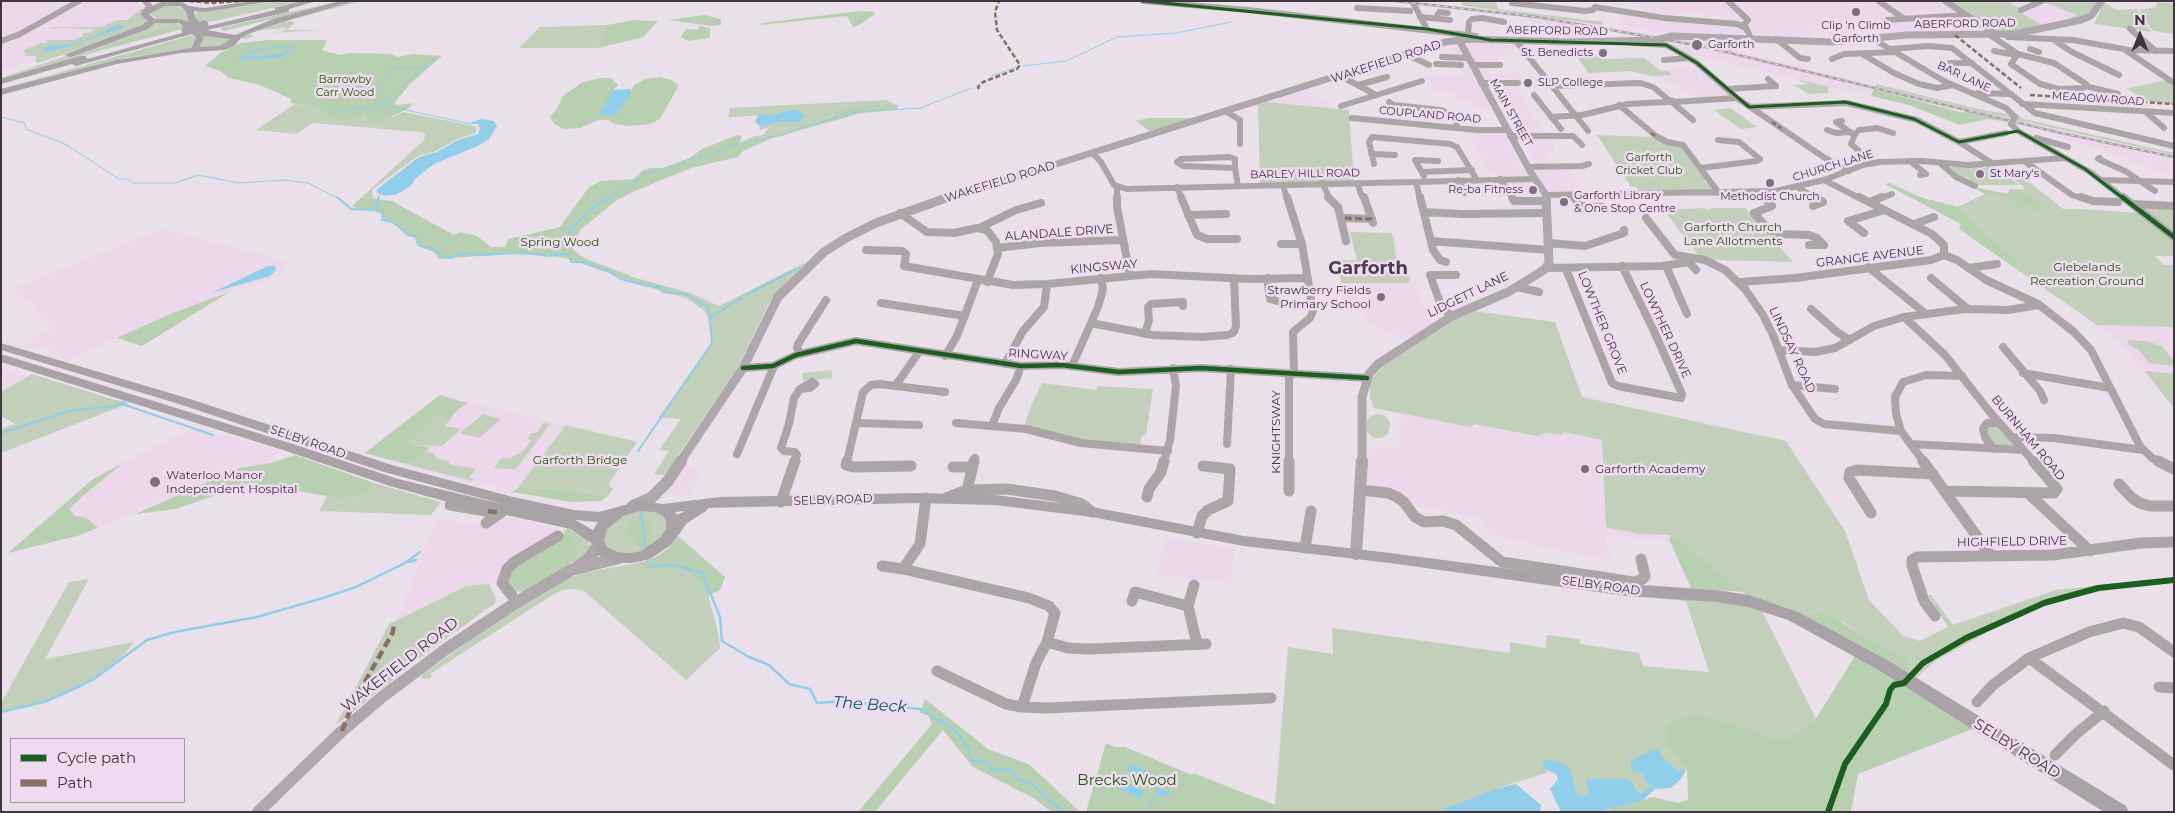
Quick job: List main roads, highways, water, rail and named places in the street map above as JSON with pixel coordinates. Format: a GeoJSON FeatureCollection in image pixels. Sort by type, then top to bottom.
{"type":"FeatureCollection","features":[{"type":"Feature","properties":{"kind":"highway"},"geometry":{"type":"LineString","coordinates":[[185,5],[194,1]]}},
{"type":"Feature","properties":{"kind":"highway"},"geometry":{"type":"LineString","coordinates":[[200,50],[194,47],[200,38],[187,24],[180,21],[153,21],[145,15],[147,10],[170,3],[205,10],[268,1]]}},
{"type":"Feature","properties":{"kind":"highway"},"geometry":{"type":"LineString","coordinates":[[206,27],[313,1]]}},
{"type":"Feature","properties":{"kind":"highway"},"geometry":{"type":"LineString","coordinates":[[1,82],[188,31],[330,1]]}},
{"type":"Feature","properties":{"kind":"highway"},"geometry":{"type":"LineString","coordinates":[[1,92],[117,62],[163,53],[225,47],[245,32],[276,21],[351,1]]}},
{"type":"Feature","properties":{"kind":"highway"},"geometry":{"type":"LineString","coordinates":[[185,5],[191,12],[191,18],[206,34],[236,38]]}},
{"type":"Feature","properties":{"kind":"highway"},"geometry":{"type":"LineString","coordinates":[[1,77],[116,38],[145,27],[153,21]]}},
{"type":"Feature","properties":{"kind":"highway"},"geometry":{"type":"LineString","coordinates":[[1,86],[188,31]]}},
{"type":"Feature","properties":{"kind":"highway","name":"SELBY ROAD"},"geometry":{"type":"LineString","coordinates":[[1,346],[195,405],[506,509],[590,517],[606,516],[624,510]]}},
{"type":"Feature","properties":{"kind":"highway","name":"SELBY ROAD"},"geometry":{"type":"LineString","coordinates":[[1,358],[288,447],[395,483],[455,499],[575,525],[583,529],[597,543]]}},
{"type":"Feature","properties":{"kind":"highway","name":"SELBY ROAD"},"geometry":{"type":"LineString","coordinates":[[660,508],[720,502],[926,498],[1029,503],[1092,512],[1196,533],[1305,548],[1626,590],[1744,600],[1771,607],[1793,616],[1883,665],[2039,763],[2122,811]]}},
{"type":"Feature","properties":{"kind":"highway","name":"SELBY ROAD"},"geometry":{"type":"LineString","coordinates":[[673,529],[682,519],[699,508],[720,502]]}},
{"type":"Feature","properties":{"kind":"highway"},"geometry":{"type":"LineString","coordinates":[[648,506],[660,508],[668,513],[672,520],[673,529],[666,541],[645,555],[619,558],[602,552],[597,543],[598,533],[602,526],[624,510],[648,506]]}},
{"type":"Feature","properties":{"kind":"main road","name":"ABERFORD ROAD"},"geometry":{"type":"LineString","coordinates":[[1457,37],[1516,41],[1581,42],[1656,40],[1672,36],[1831,42],[1908,34],[1996,35],[2022,33],[2087,18],[2102,1]]}},
{"type":"Feature","properties":{"kind":"main road","name":"WAKEFIELD ROAD"},"geometry":{"type":"LineString","coordinates":[[624,510],[651,498],[661,490],[743,368],[772,305],[806,268],[824,252],[846,238],[900,213],[1408,55],[1457,37]]}},
{"type":"Feature","properties":{"kind":"main road","name":"MAIN STREET"},"geometry":{"type":"LineString","coordinates":[[1457,37],[1468,64],[1481,83],[1546,198],[1549,246],[1549,263],[1546,268]]}},
{"type":"Feature","properties":{"kind":"main road","name":"LIDGETT LANE"},"geometry":{"type":"LineString","coordinates":[[1356,554],[1361,490],[1362,397],[1367,378],[1378,364],[1452,316],[1517,287],[1546,268]]}},
{"type":"Feature","properties":{"kind":"main road","name":"WAKEFIELD ROAD"},"geometry":{"type":"LineString","coordinates":[[660,508],[661,490]]}},
{"type":"Feature","properties":{"kind":"main road","name":"WAKEFIELD ROAD"},"geometry":{"type":"LineString","coordinates":[[258,812],[327,745],[382,697],[446,649],[517,602],[579,567],[591,556],[597,543]]}},
{"type":"Feature","properties":{"kind":"main road","name":"WAKEFIELD ROAD"},"geometry":{"type":"LineString","coordinates":[[579,567],[619,558]]}},
{"type":"Feature","properties":{"kind":"water"},"geometry":{"type":"Polygon","coordinates":[[[122,25],[125,27],[64,48],[47,52],[43,50],[46,48],[43,47],[72,44],[100,34],[113,26],[122,25]]]}},
{"type":"Feature","properties":{"kind":"water"},"geometry":{"type":"Polygon","coordinates":[[[287,45],[292,46],[292,49],[281,58],[235,60],[254,50],[287,45]],[[287,46],[258,51],[246,56],[279,54],[290,48],[287,46]]]}},
{"type":"Feature","properties":{"kind":"water"},"geometry":{"type":"Polygon","coordinates":[[[631,89],[631,93],[616,115],[599,115],[613,90],[631,89]]]}},
{"type":"Feature","properties":{"kind":"water"},"geometry":{"type":"Polygon","coordinates":[[[797,110],[804,115],[804,118],[799,122],[777,122],[761,127],[755,122],[759,114],[774,115],[797,110]]]}},
{"type":"Feature","properties":{"kind":"water"},"geometry":{"type":"Polygon","coordinates":[[[482,119],[494,121],[497,126],[489,139],[478,146],[434,164],[415,179],[411,186],[397,194],[385,196],[378,193],[376,190],[419,157],[437,152],[458,140],[478,134],[480,129],[478,124],[471,124],[482,119]]]}},
{"type":"Feature","properties":{"kind":"water"},"geometry":{"type":"Polygon","coordinates":[[[268,266],[275,266],[276,270],[270,276],[211,293],[268,266]]]}},
{"type":"Feature","properties":{"kind":"water"},"geometry":{"type":"Polygon","coordinates":[[[1652,750],[1659,750],[1663,758],[1679,771],[1687,768],[1681,779],[1671,788],[1655,789],[1643,800],[1603,811],[1561,812],[1550,789],[1558,779],[1556,774],[1543,768],[1543,763],[1546,759],[1562,763],[1569,768],[1577,794],[1583,796],[1589,792],[1586,782],[1588,779],[1627,779],[1633,783],[1634,788],[1641,794],[1651,786],[1645,781],[1642,773],[1631,770],[1631,761],[1652,750]]]}},
{"type":"Feature","properties":{"kind":"water"},"geometry":{"type":"Polygon","coordinates":[[[1130,764],[1166,779],[1164,782],[1173,785],[1168,797],[1157,795],[1150,809],[1148,808],[1158,788],[1168,792],[1171,786],[1164,783],[1162,785],[1127,770],[1130,764]]]}},
{"type":"Feature","properties":{"kind":"water"},"geometry":{"type":"Polygon","coordinates":[[[1121,780],[1144,791],[1140,799],[1117,788],[1121,780]]]}},
{"type":"Feature","properties":{"kind":"water"},"geometry":{"type":"Polygon","coordinates":[[[1516,784],[1541,805],[1540,812],[1441,812],[1443,809],[1495,789],[1516,784]]]}},
{"type":"Feature","properties":{"kind":"waterway"},"geometry":{"type":"LineString","coordinates":[[1023,66],[1066,61],[1117,37],[1176,33],[1231,22]]}},
{"type":"Feature","properties":{"kind":"waterway"},"geometry":{"type":"LineString","coordinates":[[423,68],[434,58]]}},
{"type":"Feature","properties":{"kind":"waterway"},"geometry":{"type":"LineString","coordinates":[[991,76],[1017,67]]}},
{"type":"Feature","properties":{"kind":"waterway"},"geometry":{"type":"LineString","coordinates":[[383,104],[374,100],[372,94],[381,86],[393,68],[423,68]]}},
{"type":"Feature","properties":{"kind":"waterway"},"geometry":{"type":"LineString","coordinates":[[384,103],[423,68]]}},
{"type":"Feature","properties":{"kind":"waterway"},"geometry":{"type":"LineString","coordinates":[[609,199],[616,195],[621,188],[650,172],[667,169],[686,160],[714,153],[733,145],[783,135],[802,127],[857,112],[920,108],[972,88]]}},
{"type":"Feature","properties":{"kind":"waterway"},"geometry":{"type":"LineString","coordinates":[[329,110],[387,106],[471,124]]}},
{"type":"Feature","properties":{"kind":"waterway"},"geometry":{"type":"LineString","coordinates":[[1,117],[25,123],[26,129],[65,144],[119,179],[127,179],[133,183],[175,183],[198,175],[239,183],[285,180],[308,183],[339,199]]}},
{"type":"Feature","properties":{"kind":"waterway"},"geometry":{"type":"LineString","coordinates":[[378,199],[380,194]]}},
{"type":"Feature","properties":{"kind":"waterway"},"geometry":{"type":"LineString","coordinates":[[337,197],[351,209],[376,210],[383,214],[382,220],[393,222],[408,235],[416,237],[418,245],[435,249],[441,256],[451,258],[461,253],[486,255],[525,252],[547,256],[568,254],[571,262],[582,262],[608,271],[621,279],[647,286],[660,287],[662,292],[685,294],[708,307],[709,318]]}},
{"type":"Feature","properties":{"kind":"waterway"},"geometry":{"type":"LineString","coordinates":[[556,254],[556,249],[570,237],[569,230],[598,204],[611,197]]}},
{"type":"Feature","properties":{"kind":"waterway"},"geometry":{"type":"LineString","coordinates":[[373,209],[380,203],[377,201],[378,199]]}},
{"type":"Feature","properties":{"kind":"waterway"},"geometry":{"type":"LineString","coordinates":[[709,318],[749,293],[799,268]]}},
{"type":"Feature","properties":{"kind":"waterway"},"geometry":{"type":"LineString","coordinates":[[638,451],[712,343],[709,318]]}},
{"type":"Feature","properties":{"kind":"waterway"},"geometry":{"type":"LineString","coordinates":[[1,433],[69,411],[116,406],[124,402]]}},
{"type":"Feature","properties":{"kind":"waterway"},"geometry":{"type":"LineString","coordinates":[[122,404],[213,435]]}},
{"type":"Feature","properties":{"kind":"waterway"},"geometry":{"type":"LineString","coordinates":[[641,513],[646,548]]}},
{"type":"Feature","properties":{"kind":"waterway"},"geometry":{"type":"LineString","coordinates":[[1,712],[47,701],[80,686],[94,679],[147,640],[175,632],[257,617],[323,598],[356,587],[405,563],[420,552]]}},
{"type":"Feature","properties":{"kind":"waterway"},"geometry":{"type":"LineString","coordinates":[[409,562],[416,560]]}},
{"type":"Feature","properties":{"kind":"waterway","name":"The Beck"},"geometry":{"type":"LineString","coordinates":[[648,562],[651,566],[675,565],[702,573],[720,617],[722,641],[749,657],[769,665],[789,684],[810,689],[817,703],[842,701],[920,709],[955,730],[967,746],[972,761],[988,762],[992,770],[1009,769],[1017,779],[1032,784],[1063,812]]}},
{"type":"Feature","properties":{"kind":"railway"},"geometry":{"type":"LineString","coordinates":[[1396,1],[1537,17],[1701,46],[2061,133],[2174,157]]}},
{"type":"Feature","properties":{"kind":"place","name":"Clip 'n Climb Garforth"},"geometry":{"type":"Point","coordinates":[1856,12]}},
{"type":"Feature","properties":{"kind":"place","name":"Garforth"},"geometry":{"type":"Point","coordinates":[1697,45]}},
{"type":"Feature","properties":{"kind":"place","name":"St. Benedicts"},"geometry":{"type":"Point","coordinates":[1603,53]}},
{"type":"Feature","properties":{"kind":"place","name":"SLP College"},"geometry":{"type":"Point","coordinates":[1528,83]}},
{"type":"Feature","properties":{"kind":"place","name":"St Mary's"},"geometry":{"type":"Point","coordinates":[1980,174]}},
{"type":"Feature","properties":{"kind":"place","name":"Methodist Church"},"geometry":{"type":"Point","coordinates":[1770,183]}},
{"type":"Feature","properties":{"kind":"place","name":"Re-ba Fitness"},"geometry":{"type":"Point","coordinates":[1533,190]}},
{"type":"Feature","properties":{"kind":"place","name":"Garforth Library & One Stop Centre"},"geometry":{"type":"Point","coordinates":[1564,202]}},
{"type":"Feature","properties":{"kind":"place","name":"Strawberry Fields Primary School"},"geometry":{"type":"Point","coordinates":[1381,297]}},
{"type":"Feature","properties":{"kind":"place","name":"Garforth Academy"},"geometry":{"type":"Point","coordinates":[1585,469]}},
{"type":"Feature","properties":{"kind":"place","name":"Waterloo Manor Independent Hospital"},"geometry":{"type":"Point","coordinates":[155,482]}},
{"type":"Feature","properties":{"kind":"district","name":"Garforth"},"geometry":{"type":"Point","coordinates":[1368,269]}},
{"type":"Feature","properties":{"kind":"park label","name":"Barrowby Carr Wood"},"geometry":{"type":"Point","coordinates":[345,86]}},
{"type":"Feature","properties":{"kind":"park label","name":"Garforth Cricket Club"},"geometry":{"type":"Point","coordinates":[1649,164]}},
{"type":"Feature","properties":{"kind":"park label","name":"Garforth Church Lane Allotments"},"geometry":{"type":"Point","coordinates":[1733,234]}},
{"type":"Feature","properties":{"kind":"park label","name":"Spring Wood"},"geometry":{"type":"Point","coordinates":[560,242]}},
{"type":"Feature","properties":{"kind":"park label","name":"Glebelands Recreation Ground"},"geometry":{"type":"Point","coordinates":[2087,274]}},
{"type":"Feature","properties":{"kind":"park label","name":"Garforth Bridge"},"geometry":{"type":"Point","coordinates":[580,460]}},
{"type":"Feature","properties":{"kind":"park label","name":"Brecks Wood"},"geometry":{"type":"Point","coordinates":[1127,781]}}]}
